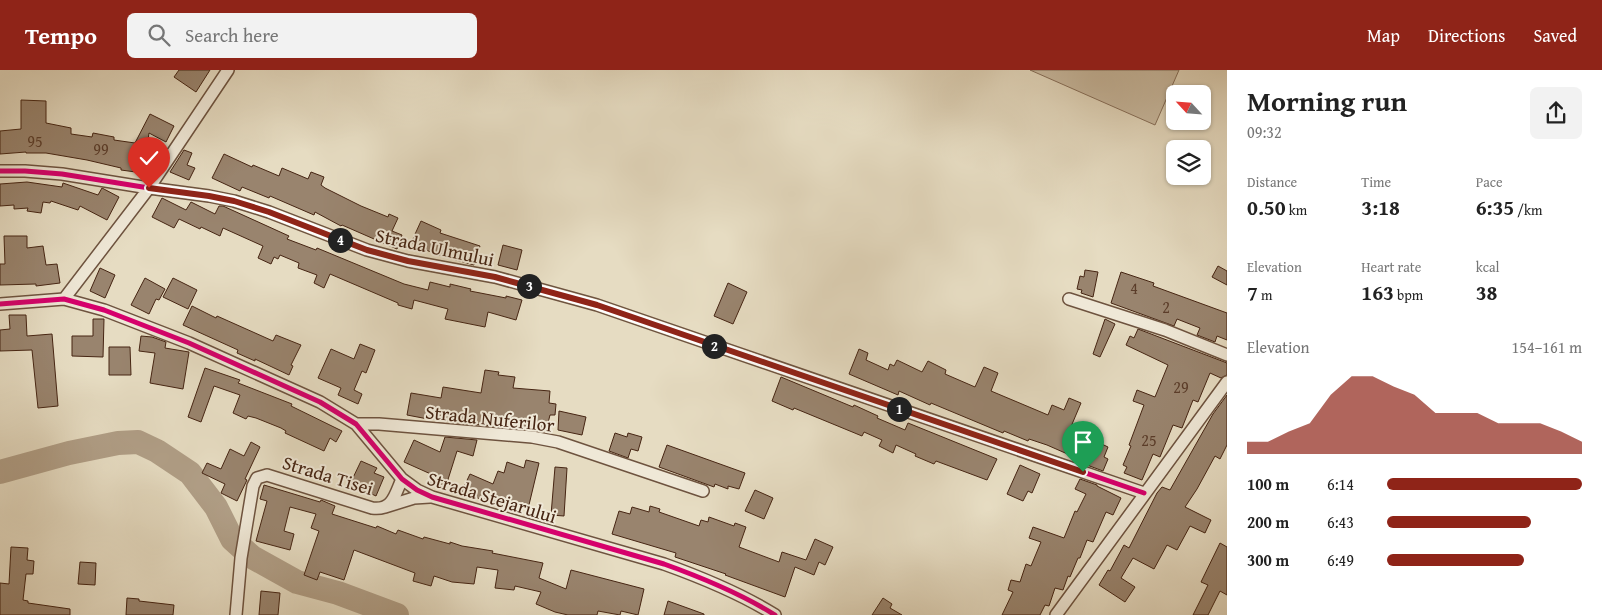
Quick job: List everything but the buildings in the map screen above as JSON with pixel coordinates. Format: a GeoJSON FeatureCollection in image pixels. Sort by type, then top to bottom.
{"type":"FeatureCollection","features":[{"type":"Feature","properties":{"kind":"street"},"geometry":{"type":"LineString","coordinates":[[64,299],[149,188],[228,70]]}},
{"type":"Feature","properties":{"kind":"street","name":"Strada Ulmului"},"geometry":{"type":"LineString","coordinates":[[0,171],[62,174],[234,201],[269,212],[367,250],[408,261],[495,277],[597,305],[1144,493]]}},
{"type":"Feature","properties":{"kind":"street","name":"Strada Stejarului"},"geometry":{"type":"LineString","coordinates":[[0,304],[64,299],[104,310],[189,343],[320,402],[356,424],[402,479],[417,490],[432,497],[664,564],[698,576],[756,603],[775,615]]}},
{"type":"Feature","properties":{"kind":"street"},"geometry":{"type":"LineString","coordinates":[[1069,299],[1165,330],[1227,355]]}},
{"type":"Feature","properties":{"kind":"street"},"geometry":{"type":"LineString","coordinates":[[1056,615],[1227,382]]}},
{"type":"Feature","properties":{"kind":"street","name":"Strada Nuferilor"},"geometry":{"type":"LineString","coordinates":[[356,424],[379,424],[532,437],[558,442],[703,491]]}},
{"type":"Feature","properties":{"kind":"street","name":"Strada Tisei"},"geometry":{"type":"LineString","coordinates":[[236,615],[244,537],[257,478],[261,475],[267,475],[379,509],[386,507],[391,502],[402,479]]}},
{"type":"Feature","properties":{"kind":"street"},"geometry":{"type":"LineString","coordinates":[[386,507],[414,498],[432,497]]}},
{"type":"Feature","properties":{"kind":"shaded area"},"geometry":{"type":"Polygon","coordinates":[[[1030,70],[1179,70],[1172,85],[1166,85],[1166,100],[1155,125],[1030,70]]]}},
{"type":"Feature","properties":{"kind":"waterway"},"geometry":{"type":"LineString","coordinates":[[0,472],[69,453],[118,443],[138,442],[157,451],[190,473],[216,507],[232,539],[252,557],[297,582],[338,593],[397,615]]}},
{"type":"Feature","properties":{"kind":"cycle path"},"geometry":{"type":"LineString","coordinates":[[0,171],[62,174],[234,201],[269,212],[367,250],[408,261],[495,277],[597,305],[1144,493]]}},
{"type":"Feature","properties":{"kind":"cycle path"},"geometry":{"type":"LineString","coordinates":[[0,304],[64,299],[104,310],[189,343],[320,402],[356,424],[402,479],[417,490],[432,497],[664,564],[721,586],[775,615]]}},
{"type":"Feature","properties":{"kind":"route"},"geometry":{"type":"LineString","coordinates":[[149,188],[234,201],[269,212],[367,250],[408,261],[495,277],[597,305],[1083,472]]}}]}
